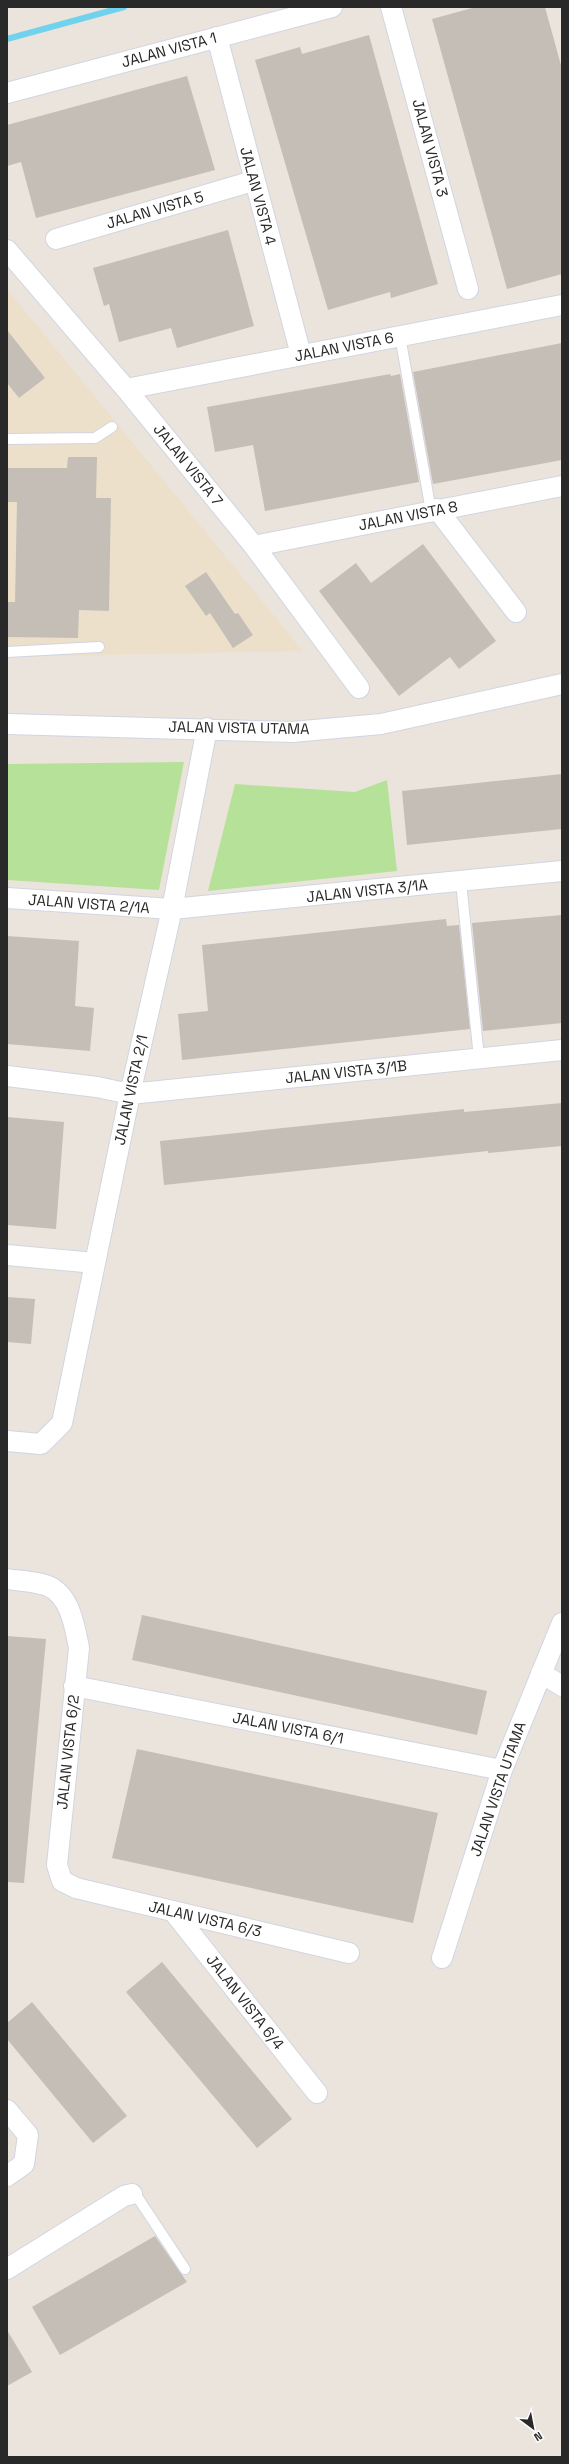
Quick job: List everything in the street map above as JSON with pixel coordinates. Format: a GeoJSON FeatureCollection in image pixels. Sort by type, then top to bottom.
{"type":"FeatureCollection","features":[{"type":"Feature","properties":{"kind":"street","name":"JALAN VISTA 1"},"geometry":{"type":"LineString","coordinates":[[7,93],[332,7]]}},
{"type":"Feature","properties":{"kind":"street","name":"JALAN VISTA 3"},"geometry":{"type":"LineString","coordinates":[[391,7],[468,289]]}},
{"type":"Feature","properties":{"kind":"street","name":"JALAN VISTA 4"},"geometry":{"type":"LineString","coordinates":[[217,37],[301,355]]}},
{"type":"Feature","properties":{"kind":"street","name":"JALAN VISTA 5"},"geometry":{"type":"LineString","coordinates":[[56,239],[254,181]]}},
{"type":"Feature","properties":{"kind":"street","name":"JALAN VISTA 7"},"geometry":{"type":"LineString","coordinates":[[7,250],[126,389],[254,546],[359,688]]}},
{"type":"Feature","properties":{"kind":"street","name":"JALAN VISTA 6"},"geometry":{"type":"LineString","coordinates":[[126,389],[562,305]]}},
{"type":"Feature","properties":{"kind":"street","name":"JALAN VISTA 8"},"geometry":{"type":"LineString","coordinates":[[254,546],[562,486]]}},
{"type":"Feature","properties":{"kind":"street"},"geometry":{"type":"LineString","coordinates":[[434,510],[516,612]]}},
{"type":"Feature","properties":{"kind":"street","name":"JALAN VISTA UTAMA"},"geometry":{"type":"LineString","coordinates":[[7,724],[207,728],[292,732],[381,724],[562,684]]}},
{"type":"Feature","properties":{"kind":"street","name":"JALAN VISTA 2/1"},"geometry":{"type":"LineString","coordinates":[[7,1440],[41,1444],[62,1423],[130,1094],[172,909],[207,728]]}},
{"type":"Feature","properties":{"kind":"street","name":"JALAN VISTA 3/1A"},"geometry":{"type":"LineString","coordinates":[[172,909],[562,871]]}},
{"type":"Feature","properties":{"kind":"street","name":"JALAN VISTA 2/1A"},"geometry":{"type":"LineString","coordinates":[[7,898],[172,909]]}},
{"type":"Feature","properties":{"kind":"street","name":"JALAN VISTA 3/1B"},"geometry":{"type":"LineString","coordinates":[[7,1076],[97,1087],[130,1094],[562,1050]]}},
{"type":"Feature","properties":{"kind":"street"},"geometry":{"type":"LineString","coordinates":[[7,1255],[95,1263]]}},
{"type":"Feature","properties":{"kind":"street","name":"JALAN VISTA 6/2"},"geometry":{"type":"LineString","coordinates":[[7,1580],[48,1586],[63,1598],[75,1623],[79,1648],[56,1864],[62,1881]]}},
{"type":"Feature","properties":{"kind":"street","name":"JALAN VISTA UTAMA"},"geometry":{"type":"LineString","coordinates":[[442,1958],[502,1770],[541,1673],[557,1648],[562,1623]]}},
{"type":"Feature","properties":{"kind":"street"},"geometry":{"type":"LineString","coordinates":[[541,1673],[562,1686]]}},
{"type":"Feature","properties":{"kind":"street","name":"JALAN VISTA 6/1"},"geometry":{"type":"LineString","coordinates":[[74,1686],[502,1770]]}},
{"type":"Feature","properties":{"kind":"street","name":"JALAN VISTA 6/3"},"geometry":{"type":"LineString","coordinates":[[62,1881],[76,1888],[349,1953]]}},
{"type":"Feature","properties":{"kind":"street","name":"JALAN VISTA 6/4"},"geometry":{"type":"LineString","coordinates":[[174,1911],[317,2093]]}},
{"type":"Feature","properties":{"kind":"street"},"geometry":{"type":"LineString","coordinates":[[7,2110],[28,2135],[24,2164],[7,2176]]}},
{"type":"Feature","properties":{"kind":"street"},"geometry":{"type":"LineString","coordinates":[[7,2269],[124,2196],[132,2194]]}},
{"type":"Feature","properties":{"kind":"lane"},"geometry":{"type":"LineString","coordinates":[[400,336],[434,510]]}},
{"type":"Feature","properties":{"kind":"lane"},"geometry":{"type":"LineString","coordinates":[[7,439],[96,438],[112,427]]}},
{"type":"Feature","properties":{"kind":"lane"},"geometry":{"type":"LineString","coordinates":[[7,652],[99,647]]}},
{"type":"Feature","properties":{"kind":"lane"},"geometry":{"type":"LineString","coordinates":[[461,882],[479,1058]]}},
{"type":"Feature","properties":{"kind":"lane"},"geometry":{"type":"LineString","coordinates":[[132,2194],[138,2198],[185,2269]]}},
{"type":"Feature","properties":{"kind":"shaded area"},"geometry":{"type":"Polygon","coordinates":[[[7,289],[303,651],[7,657],[7,289]]]}},
{"type":"Feature","properties":{"kind":"green space"},"geometry":{"type":"Polygon","coordinates":[[[184,762],[159,890],[7,880],[7,764],[184,762]]]}},
{"type":"Feature","properties":{"kind":"green space"},"geometry":{"type":"Polygon","coordinates":[[[387,780],[397,871],[208,891],[235,784],[355,792],[387,780]]]}},
{"type":"Feature","properties":{"kind":"building"},"geometry":{"type":"Polygon","coordinates":[[[476,7],[545,7],[562,69],[562,274],[507,289],[432,19],[476,7]]]}},
{"type":"Feature","properties":{"kind":"building"},"geometry":{"type":"Polygon","coordinates":[[[369,35],[438,284],[391,298],[390,292],[328,310],[255,60],[300,47],[302,54],[369,35]]]}},
{"type":"Feature","properties":{"kind":"building"},"geometry":{"type":"Polygon","coordinates":[[[187,76],[215,170],[36,218],[21,162],[7,166],[7,125],[187,76]]]}},
{"type":"Feature","properties":{"kind":"building"},"geometry":{"type":"Polygon","coordinates":[[[228,230],[254,326],[177,348],[171,328],[119,342],[109,304],[104,306],[93,268],[228,230]]]}},
{"type":"Feature","properties":{"kind":"building"},"geometry":{"type":"Polygon","coordinates":[[[7,330],[45,378],[19,398],[7,383],[7,330]]]}},
{"type":"Feature","properties":{"kind":"building"},"geometry":{"type":"Polygon","coordinates":[[[562,343],[562,460],[433,484],[413,372],[562,343]]]}},
{"type":"Feature","properties":{"kind":"building"},"geometry":{"type":"Polygon","coordinates":[[[390,374],[391,376],[400,374],[419,482],[265,511],[253,445],[215,452],[207,407],[390,374]]]}},
{"type":"Feature","properties":{"kind":"building"},"geometry":{"type":"Polygon","coordinates":[[[68,457],[97,457],[96,498],[111,498],[109,611],[79,610],[78,638],[7,637],[7,602],[15,602],[17,502],[7,502],[7,468],[67,468],[68,457]]]}},
{"type":"Feature","properties":{"kind":"building"},"geometry":{"type":"Polygon","coordinates":[[[423,544],[496,641],[459,669],[450,657],[399,696],[319,591],[356,563],[371,583],[423,544]]]}},
{"type":"Feature","properties":{"kind":"building"},"geometry":{"type":"Polygon","coordinates":[[[206,572],[235,614],[238,613],[253,635],[233,648],[210,613],[206,616],[185,586],[206,572]]]}},
{"type":"Feature","properties":{"kind":"building"},"geometry":{"type":"Polygon","coordinates":[[[562,774],[562,829],[407,845],[402,791],[562,774]]]}},
{"type":"Feature","properties":{"kind":"building"},"geometry":{"type":"Polygon","coordinates":[[[562,915],[562,1023],[483,1031],[472,923],[562,915]]]}},
{"type":"Feature","properties":{"kind":"building"},"geometry":{"type":"Polygon","coordinates":[[[446,919],[447,926],[459,925],[470,1029],[182,1060],[178,1014],[208,1011],[202,945],[446,919]]]}},
{"type":"Feature","properties":{"kind":"building"},"geometry":{"type":"Polygon","coordinates":[[[7,936],[79,941],[75,1006],[94,1008],[90,1051],[7,1044],[7,936]]]}},
{"type":"Feature","properties":{"kind":"building"},"geometry":{"type":"Polygon","coordinates":[[[562,1103],[562,1146],[488,1153],[488,1151],[164,1185],[160,1141],[464,1109],[464,1112],[562,1103]]]}},
{"type":"Feature","properties":{"kind":"building"},"geometry":{"type":"Polygon","coordinates":[[[7,1117],[64,1122],[56,1229],[7,1225],[7,1117]]]}},
{"type":"Feature","properties":{"kind":"building"},"geometry":{"type":"Polygon","coordinates":[[[7,1297],[35,1299],[31,1344],[7,1342],[7,1297]]]}},
{"type":"Feature","properties":{"kind":"building"},"geometry":{"type":"Polygon","coordinates":[[[142,1615],[487,1691],[477,1735],[132,1660],[142,1615]]]}},
{"type":"Feature","properties":{"kind":"building"},"geometry":{"type":"Polygon","coordinates":[[[7,1636],[46,1639],[24,1883],[7,1882],[7,1636]]]}},
{"type":"Feature","properties":{"kind":"building"},"geometry":{"type":"Polygon","coordinates":[[[137,1749],[438,1813],[413,1923],[112,1858],[137,1749]]]}},
{"type":"Feature","properties":{"kind":"building"},"geometry":{"type":"Polygon","coordinates":[[[162,1962],[292,2119],[257,2148],[126,1992],[162,1962]]]}},
{"type":"Feature","properties":{"kind":"building"},"geometry":{"type":"Polygon","coordinates":[[[32,2002],[127,2116],[93,2143],[7,2039],[7,2023],[32,2002]]]}},
{"type":"Feature","properties":{"kind":"building"},"geometry":{"type":"Polygon","coordinates":[[[155,2236],[187,2282],[60,2355],[32,2307],[155,2236]]]}},
{"type":"Feature","properties":{"kind":"building"},"geometry":{"type":"Polygon","coordinates":[[[7,2330],[32,2372],[7,2386],[7,2330]]]}},
{"type":"Feature","properties":{"kind":"waterway"},"geometry":{"type":"LineString","coordinates":[[7,39],[124,7]]}}]}
